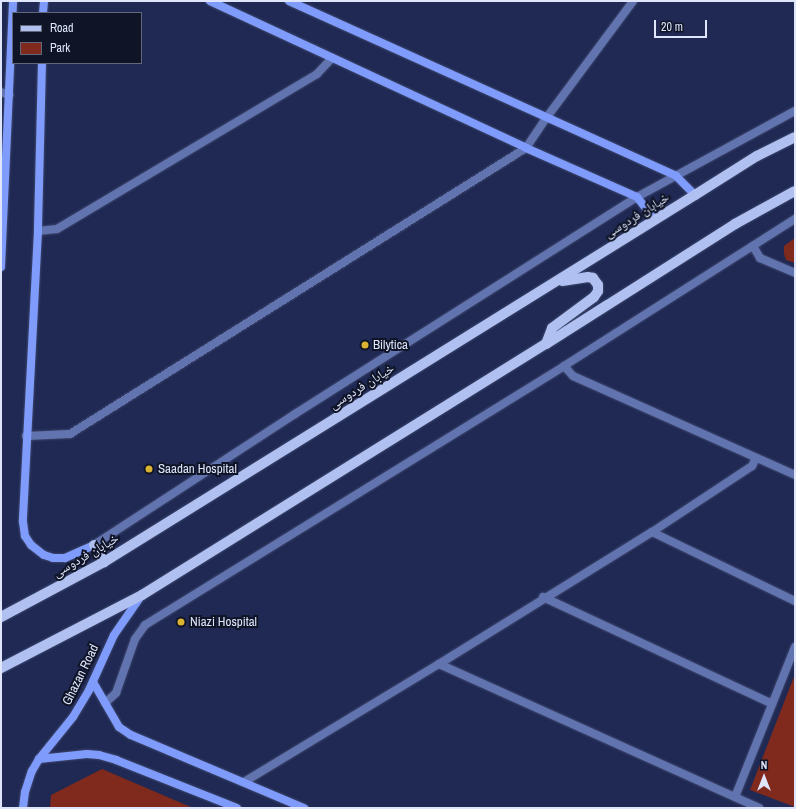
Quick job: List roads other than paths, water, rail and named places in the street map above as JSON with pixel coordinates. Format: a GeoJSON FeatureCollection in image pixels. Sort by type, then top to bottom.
{"type":"FeatureCollection","features":[{"type":"Feature","properties":{"kind":"main road","name":"خیابان فردوسی"},"geometry":{"type":"LineString","coordinates":[[1,617],[104,562],[757,156],[795,136]]}},
{"type":"Feature","properties":{"kind":"main road"},"geometry":{"type":"LineString","coordinates":[[1,668],[142,594],[546,344],[735,224],[795,191]]}},
{"type":"Feature","properties":{"kind":"main road"},"geometry":{"type":"LineString","coordinates":[[546,344],[552,328],[591,300],[598,291],[598,285],[593,278],[588,277],[558,281]]}},
{"type":"Feature","properties":{"kind":"main road"},"geometry":{"type":"LineString","coordinates":[[94,545],[104,562]]}},
{"type":"Feature","properties":{"kind":"street"},"geometry":{"type":"LineString","coordinates":[[12,12],[13,1]]}},
{"type":"Feature","properties":{"kind":"street"},"geometry":{"type":"LineString","coordinates":[[43,12],[44,1]]}},
{"type":"Feature","properties":{"kind":"street"},"geometry":{"type":"LineString","coordinates":[[210,1],[526,148],[637,197],[655,220]]}},
{"type":"Feature","properties":{"kind":"street"},"geometry":{"type":"LineString","coordinates":[[289,1],[676,176],[695,195]]}},
{"type":"Feature","properties":{"kind":"street"},"geometry":{"type":"LineString","coordinates":[[26,436],[70,434],[526,148],[547,117],[633,1]]}},
{"type":"Feature","properties":{"kind":"street"},"geometry":{"type":"LineString","coordinates":[[1,267],[5,94],[12,13]]}},
{"type":"Feature","properties":{"kind":"street"},"geometry":{"type":"LineString","coordinates":[[38,231],[57,229],[317,74],[332,58]]}},
{"type":"Feature","properties":{"kind":"street"},"geometry":{"type":"LineString","coordinates":[[42,64],[38,231],[26,436],[23,522],[25,536],[31,545],[40,553],[53,558],[65,558],[94,545],[295,414],[637,197],[795,111]]}},
{"type":"Feature","properties":{"kind":"street"},"geometry":{"type":"LineString","coordinates":[[105,703],[116,693],[135,639],[146,624],[564,366],[795,219]]}},
{"type":"Feature","properties":{"kind":"street"},"geometry":{"type":"LineString","coordinates":[[753,246],[760,258],[795,273]]}},
{"type":"Feature","properties":{"kind":"street"},"geometry":{"type":"LineString","coordinates":[[564,366],[573,376],[795,475]]}},
{"type":"Feature","properties":{"kind":"street"},"geometry":{"type":"LineString","coordinates":[[244,782],[439,664],[543,597],[652,532],[752,466],[756,458]]}},
{"type":"Feature","properties":{"kind":"street"},"geometry":{"type":"LineString","coordinates":[[652,532],[795,601]]}},
{"type":"Feature","properties":{"kind":"street","name":"Ghazan Road"},"geometry":{"type":"LineString","coordinates":[[23,808],[28,783],[39,759],[73,717],[93,682],[114,635],[142,594]]}},
{"type":"Feature","properties":{"kind":"street"},"geometry":{"type":"LineString","coordinates":[[543,597],[772,704]]}},
{"type":"Feature","properties":{"kind":"street"},"geometry":{"type":"LineString","coordinates":[[735,797],[795,647]]}},
{"type":"Feature","properties":{"kind":"street"},"geometry":{"type":"LineString","coordinates":[[439,664],[759,808]]}},
{"type":"Feature","properties":{"kind":"street"},"geometry":{"type":"LineString","coordinates":[[93,682],[119,727],[131,735],[304,808]]}},
{"type":"Feature","properties":{"kind":"street"},"geometry":{"type":"LineString","coordinates":[[39,759],[87,754],[116,760],[237,808]]}},
{"type":"Feature","properties":{"kind":"place","name":"Bilytica"},"geometry":{"type":"Point","coordinates":[365,345]}},
{"type":"Feature","properties":{"kind":"place","name":"Saadan Hospital"},"geometry":{"type":"Point","coordinates":[149,469]}},
{"type":"Feature","properties":{"kind":"place","name":"Niazi Hospital"},"geometry":{"type":"Point","coordinates":[181,622]}}]}
